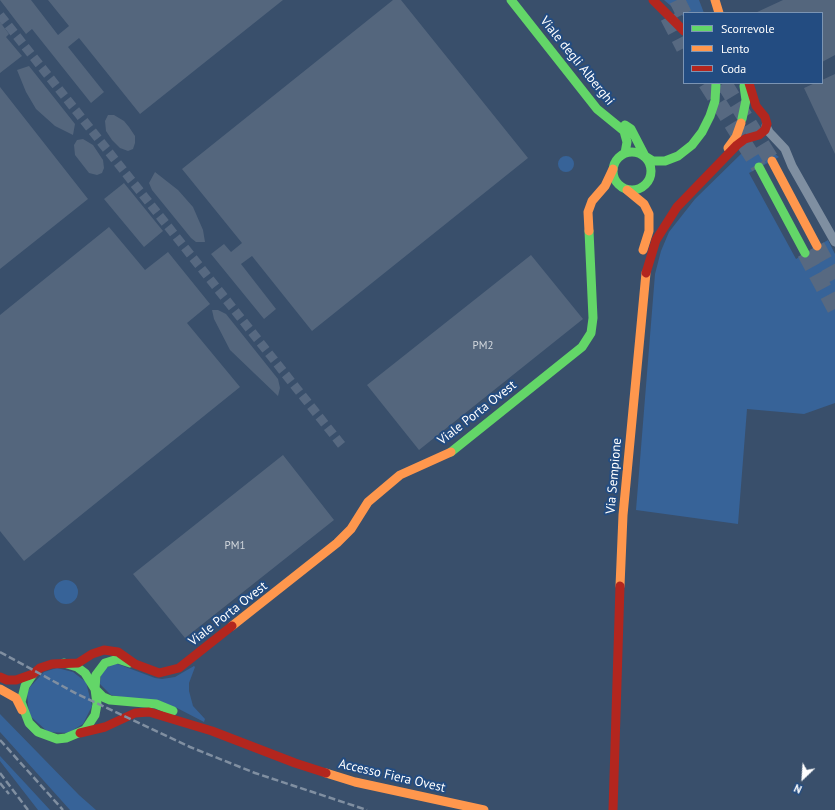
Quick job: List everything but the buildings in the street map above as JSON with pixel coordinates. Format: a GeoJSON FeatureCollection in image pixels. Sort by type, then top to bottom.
{"type":"FeatureCollection","features":[{"type":"Feature","properties":{"kind":"main road","name":"Viale degli Alberghi"},"geometry":{"type":"LineString","coordinates":[[511,0],[597,109],[624,131],[627,142],[625,153]]}},
{"type":"Feature","properties":{"kind":"main road"},"geometry":{"type":"LineString","coordinates":[[653,0],[683,30]]}},
{"type":"Feature","properties":{"kind":"main road"},"geometry":{"type":"LineString","coordinates":[[706,0],[711,12]]}},
{"type":"Feature","properties":{"kind":"main road"},"geometry":{"type":"LineString","coordinates":[[714,0],[719,12]]}},
{"type":"Feature","properties":{"kind":"main road"},"geometry":{"type":"LineString","coordinates":[[641,316],[638,272],[649,231],[650,218],[646,207],[627,190],[616,183],[613,176],[613,168],[616,159],[625,153],[635,152],[653,161],[665,161],[678,156],[692,145],[702,132],[710,116],[715,101],[716,84]]}},
{"type":"Feature","properties":{"kind":"main road","name":"Via Sempione"},"geometry":{"type":"LineString","coordinates":[[714,167],[736,137],[746,100],[743,84]]}},
{"type":"Feature","properties":{"kind":"main road"},"geometry":{"type":"LineString","coordinates":[[750,84],[753,100],[767,121],[766,126]]}},
{"type":"Feature","properties":{"kind":"main road"},"geometry":{"type":"LineString","coordinates":[[756,135],[747,133],[741,121],[747,112],[751,110],[759,111],[763,114]]}},
{"type":"Feature","properties":{"kind":"main road","name":"Viale degli Alberghi"},"geometry":{"type":"LineString","coordinates":[[608,119],[624,124],[630,129],[645,156]]}},
{"type":"Feature","properties":{"kind":"main road","name":"Via Sempione"},"geometry":{"type":"LineString","coordinates":[[613,810],[620,564],[641,316],[647,267],[660,232],[677,206],[741,141],[762,133],[766,126]]}},
{"type":"Feature","properties":{"kind":"main road"},"geometry":{"type":"LineString","coordinates":[[627,190],[639,189],[648,182],[651,170],[649,162],[645,156]]}},
{"type":"Feature","properties":{"kind":"main road"},"geometry":{"type":"LineString","coordinates":[[772,161],[817,246]]}},
{"type":"Feature","properties":{"kind":"main road"},"geometry":{"type":"LineString","coordinates":[[759,167],[805,253]]}},
{"type":"Feature","properties":{"kind":"main road","name":"Viale Porta Ovest"},"geometry":{"type":"LineString","coordinates":[[95,689],[96,674],[105,663],[118,660],[135,664],[159,673],[172,671],[185,665],[337,543],[351,529],[368,502],[400,475],[408,470],[449,453],[582,347],[589,338],[593,323],[590,223],[588,212],[590,204],[605,186],[613,168]]}},
{"type":"Feature","properties":{"kind":"main road","name":"Viale Porta Ovest"},"geometry":{"type":"LineString","coordinates":[[590,223],[594,206],[602,197],[614,191],[627,190]]}},
{"type":"Feature","properties":{"kind":"main road","name":"Viale Porta Ovest"},"geometry":{"type":"LineString","coordinates":[[64,663],[78,663],[92,654],[108,650],[118,652],[135,664]]}},
{"type":"Feature","properties":{"kind":"main road"},"geometry":{"type":"LineString","coordinates":[[0,677],[8,680],[16,680],[33,674],[46,666],[64,663],[77,667],[86,673],[95,689],[103,697],[110,700],[147,703],[164,707],[212,731]]}},
{"type":"Feature","properties":{"kind":"main road"},"geometry":{"type":"LineString","coordinates":[[24,712],[21,702],[23,691],[33,674]]}},
{"type":"Feature","properties":{"kind":"main road"},"geometry":{"type":"LineString","coordinates":[[0,689],[16,698],[29,723],[38,732],[48,737],[66,738],[105,727],[141,712],[156,713],[212,731]]}},
{"type":"Feature","properties":{"kind":"main road"},"geometry":{"type":"LineString","coordinates":[[78,734],[90,724],[95,715],[98,704],[95,689]]}},
{"type":"Feature","properties":{"kind":"main road","name":"Accesso Fiera Ovest"},"geometry":{"type":"LineString","coordinates":[[212,731],[295,763],[355,782],[484,810]]}},
{"type":"Feature","properties":{"kind":"street"},"geometry":{"type":"LineString","coordinates":[[766,126],[769,132],[785,148],[792,166],[835,242]]}},
{"type":"Feature","properties":{"kind":"street"},"geometry":{"type":"LineString","coordinates":[[756,135],[773,143],[792,166]]}},
{"type":"Feature","properties":{"kind":"shaded area"},"geometry":{"type":"Polygon","coordinates":[[[664,0],[699,0],[704,12],[683,12],[683,16],[664,0]]]}},
{"type":"Feature","properties":{"kind":"shaded area"},"geometry":{"type":"Polygon","coordinates":[[[761,147],[768,149],[779,157],[749,173],[796,259],[828,240],[835,254],[835,403],[804,414],[747,409],[738,524],[636,510],[655,274],[661,251],[669,232],[695,199],[744,151],[761,147]]]}},
{"type":"Feature","properties":{"kind":"shaded area"},"geometry":{"type":"Polygon","coordinates":[[[563,156],[569,156],[574,161],[572,170],[569,172],[563,172],[558,167],[558,161],[563,156]]]}},
{"type":"Feature","properties":{"kind":"shaded area"},"geometry":{"type":"Polygon","coordinates":[[[66,580],[75,583],[78,592],[75,601],[66,604],[57,601],[54,592],[57,583],[66,580]]]}},
{"type":"Feature","properties":{"kind":"shaded area"},"geometry":{"type":"Polygon","coordinates":[[[115,663],[155,678],[162,679],[175,677],[194,666],[195,667],[189,683],[189,691],[193,706],[205,719],[204,722],[177,708],[111,695],[100,684],[101,671],[115,663]]]}},
{"type":"Feature","properties":{"kind":"shaded area"},"geometry":{"type":"Polygon","coordinates":[[[57,668],[73,672],[86,682],[92,706],[83,724],[68,733],[48,732],[29,715],[27,693],[30,687],[44,672],[57,668]]]}},
{"type":"Feature","properties":{"kind":"shaded area"},"geometry":{"type":"Polygon","coordinates":[[[0,714],[79,795],[96,810],[70,810],[0,732],[0,714]]]}},
{"type":"Feature","properties":{"kind":"shaded area"},"geometry":{"type":"Polygon","coordinates":[[[0,756],[50,810],[38,810],[0,761],[0,756]]]}},
{"type":"Feature","properties":{"kind":"tunnel"},"geometry":{"type":"LineString","coordinates":[[677,0],[683,12]]}},
{"type":"Feature","properties":{"kind":"tunnel"},"geometry":{"type":"LineString","coordinates":[[0,15],[344,448]]}},
{"type":"Feature","properties":{"kind":"tunnel"},"geometry":{"type":"LineString","coordinates":[[668,17],[683,46]]}},
{"type":"Feature","properties":{"kind":"tunnel"},"geometry":{"type":"LineString","coordinates":[[707,84],[759,167]]}},
{"type":"Feature","properties":{"kind":"tunnel"},"geometry":{"type":"LineString","coordinates":[[725,84],[772,161]]}},
{"type":"Feature","properties":{"kind":"tunnel"},"geometry":{"type":"LineString","coordinates":[[817,246],[835,279]]}},
{"type":"Feature","properties":{"kind":"tunnel"},"geometry":{"type":"LineString","coordinates":[[805,253],[835,309]]}},
{"type":"Feature","properties":{"kind":"railway"},"geometry":{"type":"LineString","coordinates":[[0,652],[77,694],[190,747],[255,773],[367,810]]}},
{"type":"Feature","properties":{"kind":"railway"},"geometry":{"type":"LineString","coordinates":[[0,740],[63,810]]}},
{"type":"Feature","properties":{"kind":"railway"},"geometry":{"type":"LineString","coordinates":[[0,773],[28,810]]}},
{"type":"Feature","properties":{"kind":"railway"},"geometry":{"type":"LineString","coordinates":[[0,783],[9,794]]}},
{"type":"Feature","properties":{"kind":"traffic: fast"},"geometry":{"type":"LineString","coordinates":[[511,0],[597,109],[624,131],[627,142],[625,153]]}},
{"type":"Feature","properties":{"kind":"traffic: fast"},"geometry":{"type":"LineString","coordinates":[[645,156],[653,161],[665,161],[678,156],[692,145],[702,132],[710,116],[715,101],[716,84]]}},
{"type":"Feature","properties":{"kind":"traffic: fast"},"geometry":{"type":"LineString","coordinates":[[742,119],[746,100],[744,86]]}},
{"type":"Feature","properties":{"kind":"traffic: fast"},"geometry":{"type":"LineString","coordinates":[[625,125],[631,129],[645,156]]}},
{"type":"Feature","properties":{"kind":"traffic: fast"},"geometry":{"type":"LineString","coordinates":[[628,152],[636,152],[646,157],[650,164],[651,171],[650,178],[646,185],[636,190],[628,190],[618,185],[616,182],[613,175],[613,167],[618,157],[621,155],[628,152]]}},
{"type":"Feature","properties":{"kind":"traffic: fast"},"geometry":{"type":"LineString","coordinates":[[759,167],[805,253]]}},
{"type":"Feature","properties":{"kind":"traffic: fast"},"geometry":{"type":"LineString","coordinates":[[451,452],[582,347],[591,333],[593,318],[589,231]]}},
{"type":"Feature","properties":{"kind":"traffic: fast"},"geometry":{"type":"LineString","coordinates":[[130,663],[118,659],[105,663],[96,675],[95,689],[103,697],[110,700],[156,704],[173,711]]}},
{"type":"Feature","properties":{"kind":"traffic: fast"},"geometry":{"type":"LineString","coordinates":[[33,674],[25,686],[21,702],[29,723],[38,732],[57,739],[66,738],[85,730],[95,715],[97,704],[95,689],[85,673],[77,667],[64,663]]}},
{"type":"Feature","properties":{"kind":"traffic: slow"},"geometry":{"type":"LineString","coordinates":[[715,0],[719,12]]}},
{"type":"Feature","properties":{"kind":"traffic: slow"},"geometry":{"type":"LineString","coordinates":[[728,148],[736,137],[741,123]]}},
{"type":"Feature","properties":{"kind":"traffic: slow"},"geometry":{"type":"LineString","coordinates":[[772,161],[817,246]]}},
{"type":"Feature","properties":{"kind":"traffic: slow"},"geometry":{"type":"LineString","coordinates":[[589,231],[588,212],[592,201],[605,186],[613,169]]}},
{"type":"Feature","properties":{"kind":"traffic: slow"},"geometry":{"type":"LineString","coordinates":[[627,190],[644,204],[649,214],[649,231],[643,250]]}},
{"type":"Feature","properties":{"kind":"traffic: slow"},"geometry":{"type":"LineString","coordinates":[[620,586],[623,515],[646,273]]}},
{"type":"Feature","properties":{"kind":"traffic: slow"},"geometry":{"type":"LineString","coordinates":[[232,626],[337,543],[351,529],[368,502],[400,475],[451,452]]}},
{"type":"Feature","properties":{"kind":"traffic: slow"},"geometry":{"type":"LineString","coordinates":[[0,689],[16,698],[22,710]]}},
{"type":"Feature","properties":{"kind":"traffic: slow"},"geometry":{"type":"LineString","coordinates":[[326,773],[355,782],[484,810]]}},
{"type":"Feature","properties":{"kind":"traffic: jam"},"geometry":{"type":"LineString","coordinates":[[653,0],[683,30]]}},
{"type":"Feature","properties":{"kind":"traffic: jam"},"geometry":{"type":"LineString","coordinates":[[646,273],[656,240],[677,207],[737,145],[745,139],[759,135],[765,130],[767,124],[765,117],[756,106],[749,84]]}},
{"type":"Feature","properties":{"kind":"traffic: jam"},"geometry":{"type":"LineString","coordinates":[[613,810],[620,586]]}},
{"type":"Feature","properties":{"kind":"traffic: jam"},"geometry":{"type":"LineString","coordinates":[[33,674],[40,668],[52,664],[78,663],[92,654],[104,650],[118,652],[135,664],[159,673],[179,668],[232,626]]}},
{"type":"Feature","properties":{"kind":"traffic: jam"},"geometry":{"type":"LineString","coordinates":[[0,677],[7,680],[16,680],[33,674]]}},
{"type":"Feature","properties":{"kind":"traffic: jam"},"geometry":{"type":"LineString","coordinates":[[80,733],[105,727],[135,713],[149,712],[212,731],[295,763],[326,773]]}}]}
